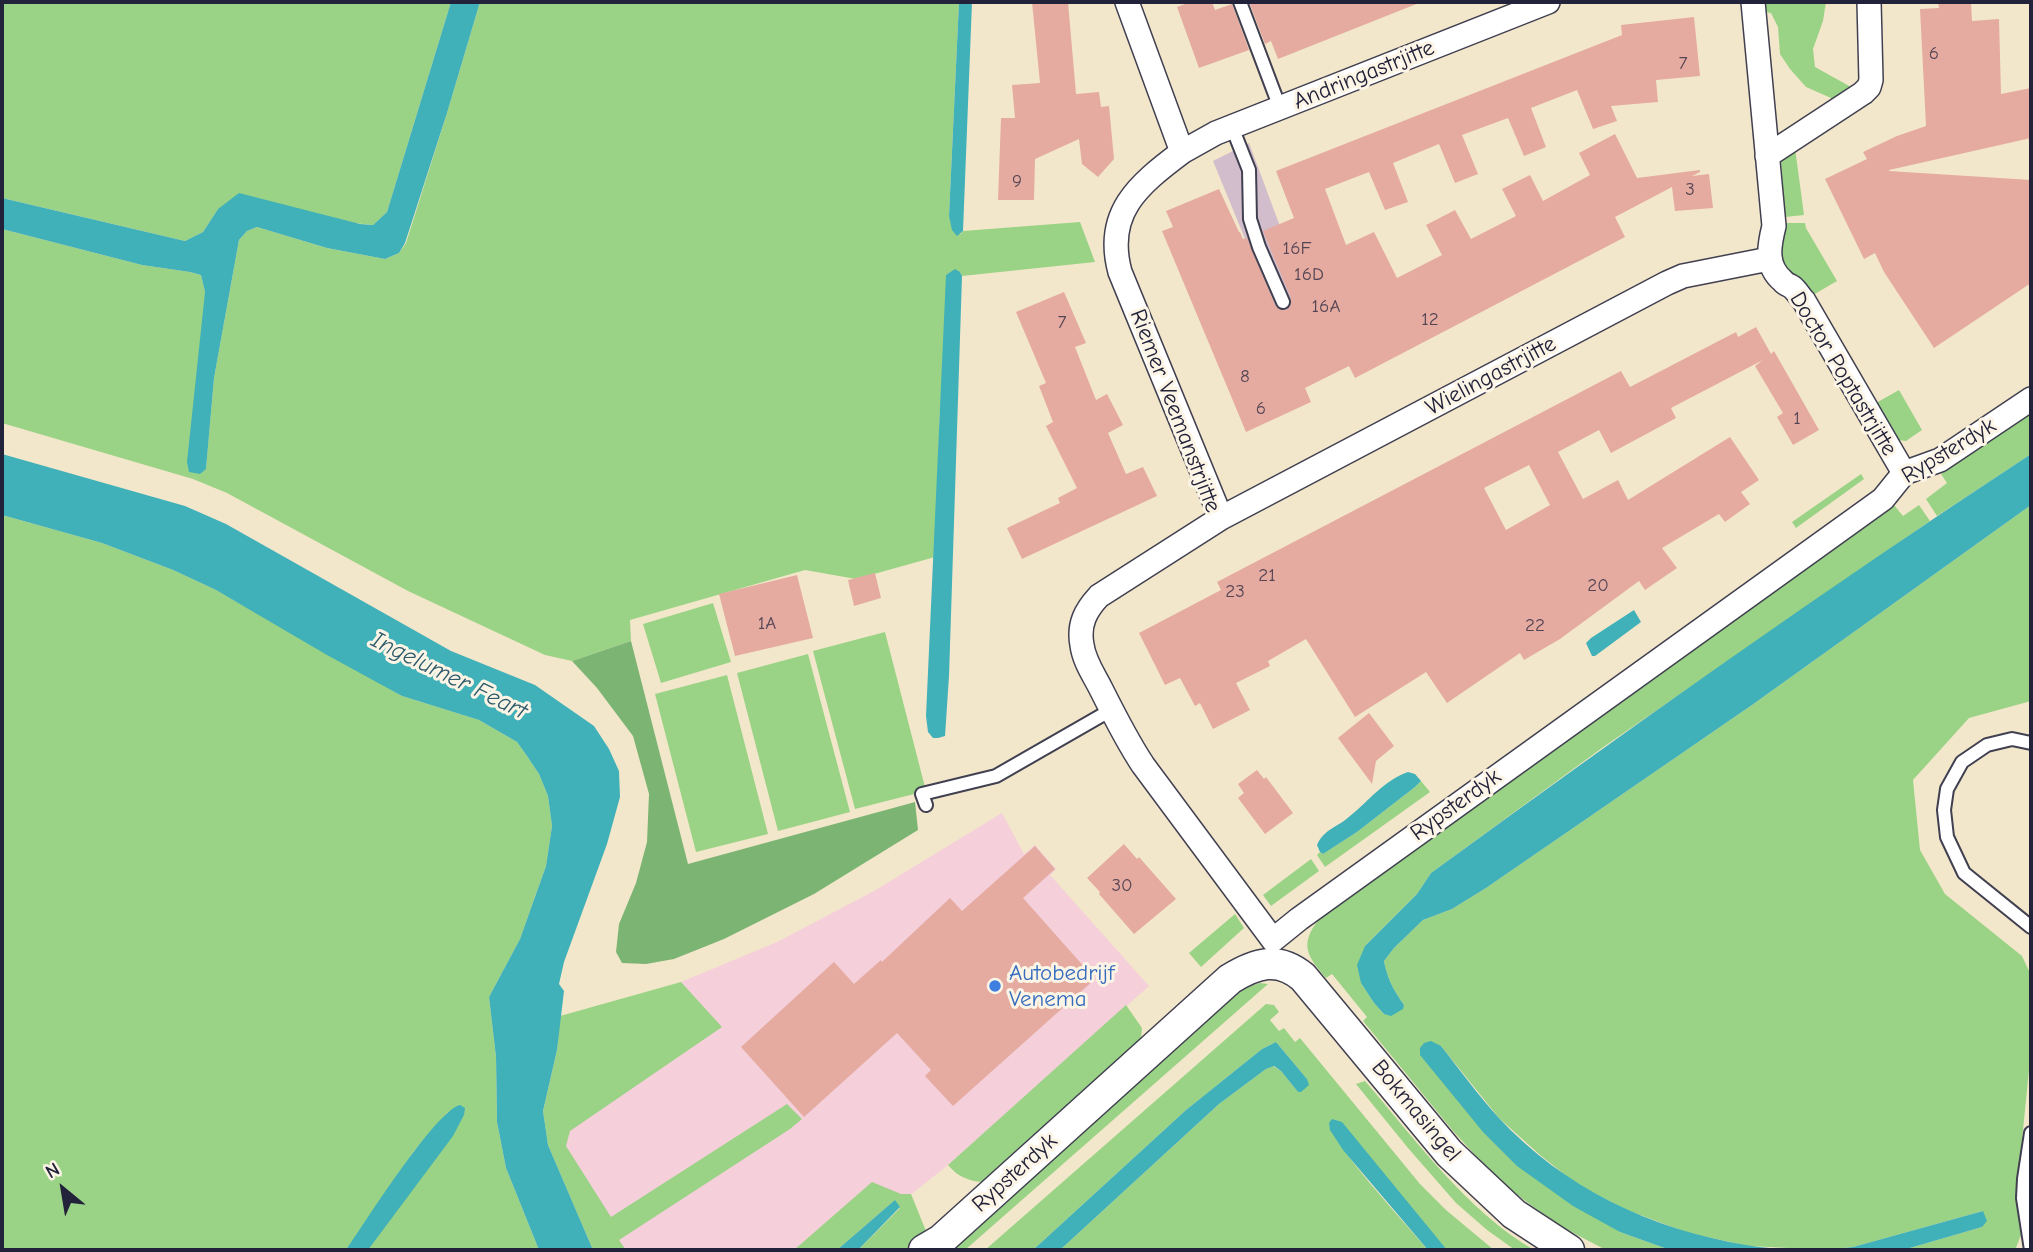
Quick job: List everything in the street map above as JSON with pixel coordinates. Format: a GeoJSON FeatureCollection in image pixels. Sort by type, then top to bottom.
{"type":"FeatureCollection","features":[{"type":"Feature","properties":{"kind":"street"},"geometry":{"type":"LineString","coordinates":[[1127,2],[1182,152]]}},
{"type":"Feature","properties":{"kind":"street","name":"Andringastrjitte"},"geometry":{"type":"LineString","coordinates":[[1182,152],[1216,133],[1548,2]]}},
{"type":"Feature","properties":{"kind":"street"},"geometry":{"type":"LineString","coordinates":[[1753,2],[1773,226],[1769,259]]}},
{"type":"Feature","properties":{"kind":"street"},"geometry":{"type":"LineString","coordinates":[[1767,156],[1869,87],[1872,69],[1869,2]]}},
{"type":"Feature","properties":{"kind":"street","name":"Riemer Veemanstrjitte"},"geometry":{"type":"LineString","coordinates":[[1182,152],[1161,168],[1125,206],[1117,223],[1114,241],[1120,272],[1221,518],[1099,596],[1087,608],[1082,625],[1082,644],[1086,661],[1127,741],[1273,952]]}},
{"type":"Feature","properties":{"kind":"street","name":"Wielingastrjitte"},"geometry":{"type":"LineString","coordinates":[[1221,518],[1667,283],[1683,276],[1769,259]]}},
{"type":"Feature","properties":{"kind":"street","name":"Doctor Poptastrjitte"},"geometry":{"type":"LineString","coordinates":[[1769,259],[1782,281],[1794,288],[1804,301],[1904,473]]}},
{"type":"Feature","properties":{"kind":"street","name":"Rypsterdyk"},"geometry":{"type":"LineString","coordinates":[[924,1250],[941,1240],[1230,979],[1273,952],[1299,919],[1883,499],[1904,473],[1940,460],[2031,399]]}},
{"type":"Feature","properties":{"kind":"street","name":"Bokmasingel"},"geometry":{"type":"LineString","coordinates":[[1273,952],[1303,977],[1458,1161],[1514,1214],[1569,1250]]}},
{"type":"Feature","properties":{"kind":"lane"},"geometry":{"type":"LineString","coordinates":[[1240,2],[1280,108]]}},
{"type":"Feature","properties":{"kind":"lane"},"geometry":{"type":"LineString","coordinates":[[1232,127],[1249,170],[1250,219],[1283,302]]}},
{"type":"Feature","properties":{"kind":"lane"},"geometry":{"type":"LineString","coordinates":[[926,806],[922,794],[996,776],[1111,710]]}},
{"type":"Feature","properties":{"kind":"lane"},"geometry":{"type":"LineString","coordinates":[[2031,743],[2012,739],[1987,745],[1962,762],[1947,789],[1944,810],[1947,837],[1964,873],[2031,927]]}},
{"type":"Feature","properties":{"kind":"lane"},"geometry":{"type":"LineString","coordinates":[[2031,1133],[2023,1198],[2031,1250]]}},
{"type":"Feature","properties":{"kind":"shaded area"},"geometry":{"type":"Polygon","coordinates":[[[1249,143],[1287,245],[1341,307],[1280,324],[1213,161],[1249,143]]]}},
{"type":"Feature","properties":{"kind":"shaded area"},"geometry":{"type":"Polygon","coordinates":[[[1002,813],[1024,854],[1035,845],[1056,869],[1050,875],[1149,986],[948,1165],[898,1205],[895,1201],[837,1250],[593,1250],[570,1194],[549,1080],[681,982],[777,942],[874,891],[1002,813]]]}},
{"type":"Feature","properties":{"kind":"green space"},"geometry":{"type":"Polygon","coordinates":[[[2,2],[451,2],[387,212],[373,225],[218,209],[203,232],[185,241],[2,198],[2,2]]]}},
{"type":"Feature","properties":{"kind":"green space"},"geometry":{"type":"Polygon","coordinates":[[[480,2],[959,2],[949,216],[960,234],[963,231],[1080,222],[1095,262],[962,276],[960,272],[940,408],[935,557],[856,579],[805,570],[630,620],[631,641],[572,661],[545,655],[408,591],[227,493],[193,479],[2,423],[2,229],[142,265],[201,275],[205,292],[206,468],[214,378],[239,240],[247,231],[257,227],[327,248],[385,259],[399,253],[406,243],[480,2]]]}},
{"type":"Feature","properties":{"kind":"green space"},"geometry":{"type":"Polygon","coordinates":[[[1764,2],[1826,2],[1823,21],[1813,49],[1815,67],[1851,87],[1831,105],[1831,98],[1806,87],[1780,54],[1778,27],[1771,13],[1765,12],[1764,2]]]}},
{"type":"Feature","properties":{"kind":"green space"},"geometry":{"type":"Polygon","coordinates":[[[1795,148],[1804,215],[1785,217],[1781,160],[1795,148]]]}},
{"type":"Feature","properties":{"kind":"green space"},"geometry":{"type":"Polygon","coordinates":[[[1785,223],[1805,223],[1837,281],[1813,295],[1807,286],[1793,276],[1782,257],[1781,244],[1785,223]]]}},
{"type":"Feature","properties":{"kind":"green space"},"geometry":{"type":"Polygon","coordinates":[[[1899,390],[1922,430],[1906,441],[1897,440],[1876,403],[1899,390]]]}},
{"type":"Feature","properties":{"kind":"green space"},"geometry":{"type":"Polygon","coordinates":[[[2031,413],[2031,454],[1937,516],[1926,499],[1947,483],[1941,474],[2031,413]]]}},
{"type":"Feature","properties":{"kind":"green space"},"geometry":{"type":"Polygon","coordinates":[[[1861,474],[1864,479],[1796,528],[1792,522],[1861,474]]]}},
{"type":"Feature","properties":{"kind":"green space"},"geometry":{"type":"Polygon","coordinates":[[[1894,505],[1903,516],[1919,505],[1930,521],[1602,748],[1431,873],[1417,894],[1365,946],[1361,983],[1384,1014],[1404,1005],[1391,984],[1384,961],[1423,920],[1452,909],[1486,888],[1752,705],[2031,505],[2031,701],[1969,718],[1913,780],[1920,850],[1945,894],[2022,956],[2031,975],[2031,1050],[2016,1200],[2021,1235],[2016,1248],[1903,1250],[1982,1227],[1983,1211],[1853,1247],[1827,1250],[1749,1246],[1688,1233],[1627,1210],[1578,1185],[1499,1118],[1441,1046],[1420,1048],[1620,1232],[1670,1250],[1606,1250],[1558,1225],[1501,1183],[1453,1131],[1363,1021],[1367,1017],[1332,974],[1326,978],[1319,970],[1310,957],[1307,943],[1309,936],[1319,919],[1894,505]]]}},
{"type":"Feature","properties":{"kind":"green space"},"geometry":{"type":"Polygon","coordinates":[[[2,515],[102,543],[173,570],[216,590],[402,696],[479,720],[517,742],[539,774],[548,796],[552,826],[546,866],[520,939],[489,997],[496,1057],[497,1122],[506,1168],[539,1250],[368,1250],[386,1224],[449,1111],[414,1151],[346,1250],[2,1250],[2,515]]]}},
{"type":"Feature","properties":{"kind":"green space"},"geometry":{"type":"Polygon","coordinates":[[[713,603],[731,662],[661,683],[643,624],[713,603]]]}},
{"type":"Feature","properties":{"kind":"green space"},"geometry":{"type":"Polygon","coordinates":[[[885,632],[926,791],[855,809],[813,651],[885,632]]]}},
{"type":"Feature","properties":{"kind":"green space"},"geometry":{"type":"Polygon","coordinates":[[[631,641],[688,864],[915,802],[918,830],[814,894],[724,939],[674,959],[646,964],[622,963],[616,952],[619,924],[636,883],[647,842],[649,794],[633,736],[597,688],[572,661],[631,641]]]}},
{"type":"Feature","properties":{"kind":"green space"},"geometry":{"type":"Polygon","coordinates":[[[808,654],[850,812],[778,831],[737,673],[808,654]]]}},
{"type":"Feature","properties":{"kind":"green space"},"geometry":{"type":"Polygon","coordinates":[[[727,675],[768,834],[696,852],[655,694],[727,675]]]}},
{"type":"Feature","properties":{"kind":"green space"},"geometry":{"type":"Polygon","coordinates":[[[1421,781],[1430,792],[1325,867],[1317,855],[1320,852],[1323,854],[1357,832],[1421,781]]]}},
{"type":"Feature","properties":{"kind":"green space"},"geometry":{"type":"Polygon","coordinates":[[[1311,859],[1319,871],[1271,906],[1263,895],[1311,859]]]}},
{"type":"Feature","properties":{"kind":"green space"},"geometry":{"type":"Polygon","coordinates":[[[1235,914],[1244,928],[1201,967],[1189,953],[1235,914]]]}},
{"type":"Feature","properties":{"kind":"green space"},"geometry":{"type":"Polygon","coordinates":[[[681,982],[722,1027],[570,1131],[566,1146],[611,1217],[787,1104],[802,1119],[619,1240],[626,1250],[593,1250],[548,1145],[543,1111],[557,1050],[560,1016],[681,982]]]}},
{"type":"Feature","properties":{"kind":"green space"},"geometry":{"type":"Polygon","coordinates":[[[1260,983],[1268,984],[965,1250],[950,1250],[1215,1011],[1242,991],[1260,983]]]}},
{"type":"Feature","properties":{"kind":"green space"},"geometry":{"type":"Polygon","coordinates":[[[1266,1004],[1274,1005],[1279,1012],[1270,1020],[1279,1031],[1284,1028],[1295,1042],[1300,1038],[1420,1184],[1494,1250],[1447,1250],[1329,1123],[1343,1149],[1357,1167],[1428,1250],[1060,1250],[1219,1104],[1266,1069],[1273,1066],[1281,1071],[1298,1092],[1307,1079],[1276,1042],[1262,1049],[1186,1110],[1033,1250],[985,1250],[1266,1004]]]}},
{"type":"Feature","properties":{"kind":"green space"},"geometry":{"type":"Polygon","coordinates":[[[1126,1005],[1142,1028],[1141,1039],[982,1182],[963,1177],[951,1169],[948,1165],[1126,1005]]]}},
{"type":"Feature","properties":{"kind":"green space"},"geometry":{"type":"Polygon","coordinates":[[[1365,1081],[1464,1195],[1510,1234],[1534,1250],[1515,1250],[1456,1203],[1356,1084],[1365,1081]]]}},
{"type":"Feature","properties":{"kind":"green space"},"geometry":{"type":"Polygon","coordinates":[[[872,1182],[901,1194],[911,1194],[926,1231],[905,1250],[858,1250],[900,1208],[894,1201],[837,1250],[794,1250],[872,1182]]]}},
{"type":"Feature","properties":{"kind":"water"},"geometry":{"type":"Polygon","coordinates":[[[451,2],[480,2],[405,243],[399,253],[385,259],[327,248],[257,227],[247,231],[239,240],[214,378],[206,469],[200,474],[189,472],[187,462],[205,292],[201,275],[142,265],[2,229],[2,198],[185,241],[203,232],[218,209],[239,193],[373,225],[387,212],[451,2]]]}},
{"type":"Feature","properties":{"kind":"water"},"geometry":{"type":"Polygon","coordinates":[[[959,2],[972,2],[963,231],[957,236],[952,230],[949,216],[959,2]]]}},
{"type":"Feature","properties":{"kind":"water"},"geometry":{"type":"Polygon","coordinates":[[[955,269],[962,276],[949,676],[945,736],[933,738],[928,732],[926,716],[946,275],[955,269]]]}},
{"type":"Feature","properties":{"kind":"water","name":"Ingelumer Feart"},"geometry":{"type":"Polygon","coordinates":[[[2,454],[185,506],[226,524],[451,651],[535,685],[594,726],[619,771],[620,797],[607,844],[564,962],[559,984],[564,991],[557,1050],[543,1111],[548,1145],[593,1250],[539,1250],[506,1168],[497,1122],[496,1057],[489,997],[520,939],[546,866],[552,826],[548,796],[539,774],[517,742],[479,720],[402,696],[216,590],[173,570],[102,543],[2,515],[2,454]]]}},
{"type":"Feature","properties":{"kind":"water"},"geometry":{"type":"Polygon","coordinates":[[[2031,454],[2031,505],[1752,705],[1486,888],[1452,909],[1423,920],[1384,961],[1391,984],[1404,1005],[1403,1009],[1391,1016],[1384,1014],[1374,1003],[1361,983],[1357,965],[1365,946],[1417,894],[1431,873],[1728,660],[2031,454]]]}},
{"type":"Feature","properties":{"kind":"water"},"geometry":{"type":"Polygon","coordinates":[[[1634,610],[1641,622],[1592,656],[1586,643],[1634,610]]]}},
{"type":"Feature","properties":{"kind":"water"},"geometry":{"type":"Polygon","coordinates":[[[1408,772],[1415,774],[1421,781],[1357,832],[1323,854],[1320,852],[1317,845],[1324,835],[1384,786],[1408,772]]]}},
{"type":"Feature","properties":{"kind":"water"},"geometry":{"type":"Polygon","coordinates":[[[1431,1041],[1441,1046],[1491,1109],[1524,1143],[1581,1185],[1611,1202],[1643,1216],[1711,1238],[1762,1247],[1811,1250],[1670,1250],[1620,1232],[1573,1206],[1517,1166],[1483,1132],[1420,1055],[1420,1048],[1431,1041]]]}},
{"type":"Feature","properties":{"kind":"water"},"geometry":{"type":"Polygon","coordinates":[[[1276,1042],[1307,1079],[1309,1085],[1301,1092],[1274,1066],[1266,1069],[1219,1104],[1060,1250],[1033,1250],[1186,1110],[1262,1049],[1276,1042]]]}},
{"type":"Feature","properties":{"kind":"water"},"geometry":{"type":"Polygon","coordinates":[[[460,1105],[465,1108],[464,1115],[453,1136],[368,1250],[346,1250],[418,1147],[449,1112],[460,1105]]]}},
{"type":"Feature","properties":{"kind":"water"},"geometry":{"type":"Polygon","coordinates":[[[1332,1119],[1342,1122],[1447,1250],[1428,1250],[1343,1150],[1330,1130],[1329,1123],[1332,1119]]]}},
{"type":"Feature","properties":{"kind":"water"},"geometry":{"type":"Polygon","coordinates":[[[895,1200],[900,1207],[858,1250],[837,1250],[895,1200]]]}},
{"type":"Feature","properties":{"kind":"water"},"geometry":{"type":"Polygon","coordinates":[[[1983,1211],[1987,1221],[1982,1227],[1903,1250],[1827,1250],[1853,1247],[1983,1211]]]}},
{"type":"Feature","properties":{"kind":"building"},"geometry":{"type":"Polygon","coordinates":[[[1032,2],[1068,2],[1076,94],[1099,92],[1101,107],[1109,106],[1114,159],[1098,177],[1082,164],[1079,139],[1035,159],[1034,200],[998,200],[1001,118],[1015,118],[1012,85],[1040,83],[1032,2]]]}},
{"type":"Feature","properties":{"kind":"building"},"geometry":{"type":"Polygon","coordinates":[[[1190,2],[1212,2],[1215,10],[1232,4],[1249,50],[1199,68],[1177,7],[1190,2]]]}},
{"type":"Feature","properties":{"kind":"building"},"geometry":{"type":"Polygon","coordinates":[[[1249,2],[1419,3],[1278,59],[1271,41],[1265,44],[1249,2]]]}},
{"type":"Feature","properties":{"kind":"building"},"geometry":{"type":"Polygon","coordinates":[[[1938,2],[1971,2],[1972,21],[1999,19],[2001,94],[2031,88],[2031,138],[1889,171],[2031,180],[2031,283],[1934,348],[1884,272],[1875,253],[1864,259],[1825,179],[1867,159],[1863,152],[1926,126],[1920,9],[1939,8],[1938,2]]]}},
{"type":"Feature","properties":{"kind":"building"},"geometry":{"type":"Polygon","coordinates":[[[1694,17],[1700,76],[1656,80],[1658,102],[1611,106],[1617,121],[1593,129],[1577,90],[1531,108],[1546,147],[1524,156],[1508,118],[1462,135],[1478,174],[1455,183],[1439,144],[1393,163],[1408,202],[1385,210],[1369,172],[1325,189],[1346,245],[1374,232],[1397,278],[1442,255],[1426,225],[1455,210],[1471,239],[1516,216],[1502,189],[1530,175],[1543,201],[1590,175],[1579,153],[1615,134],[1637,178],[1700,170],[1692,176],[1709,174],[1713,208],[1675,211],[1672,187],[1615,217],[1625,237],[1355,378],[1349,366],[1305,388],[1311,402],[1246,432],[1162,231],[1173,227],[1166,211],[1219,189],[1243,239],[1247,238],[1275,305],[1278,309],[1286,310],[1290,307],[1291,298],[1263,231],[1294,218],[1276,171],[1622,35],[1621,25],[1694,17]]]}},
{"type":"Feature","properties":{"kind":"building"},"geometry":{"type":"Polygon","coordinates":[[[1064,292],[1086,343],[1075,347],[1096,400],[1107,394],[1123,425],[1108,433],[1126,474],[1143,467],[1157,496],[1022,559],[1007,528],[1060,503],[1058,498],[1077,488],[1046,426],[1053,422],[1039,386],[1046,383],[1016,312],[1064,292]]]}},
{"type":"Feature","properties":{"kind":"building"},"geometry":{"type":"Polygon","coordinates":[[[1756,327],[1771,354],[1774,351],[1819,430],[1793,445],[1777,417],[1783,413],[1755,366],[1763,360],[1671,408],[1676,418],[1611,453],[1599,430],[1558,452],[1583,499],[1618,480],[1628,500],[1730,437],[1759,480],[1741,492],[1750,504],[1725,522],[1719,514],[1662,548],[1677,568],[1645,590],[1639,581],[1560,639],[1524,660],[1520,653],[1447,703],[1426,672],[1355,717],[1306,639],[1268,661],[1270,666],[1236,683],[1250,710],[1213,729],[1200,703],[1195,706],[1180,678],[1165,685],[1139,633],[1221,590],[1217,582],[1621,371],[1630,387],[1736,332],[1738,337],[1756,327]],[[1529,465],[1484,488],[1506,530],[1550,505],[1529,465]]]}},
{"type":"Feature","properties":{"kind":"building"},"geometry":{"type":"Polygon","coordinates":[[[875,573],[881,598],[854,606],[848,580],[875,573]]]}},
{"type":"Feature","properties":{"kind":"building"},"geometry":{"type":"Polygon","coordinates":[[[797,575],[813,638],[735,656],[719,594],[797,575]]]}},
{"type":"Feature","properties":{"kind":"building"},"geometry":{"type":"Polygon","coordinates":[[[1369,713],[1394,746],[1376,761],[1372,784],[1338,738],[1369,713]]]}},
{"type":"Feature","properties":{"kind":"building"},"geometry":{"type":"Polygon","coordinates":[[[1257,770],[1264,779],[1266,777],[1293,813],[1265,834],[1238,798],[1244,793],[1238,784],[1257,770]]]}},
{"type":"Feature","properties":{"kind":"building"},"geometry":{"type":"Polygon","coordinates":[[[1124,844],[1176,899],[1134,934],[1087,878],[1124,844]]]}},
{"type":"Feature","properties":{"kind":"building"},"geometry":{"type":"Polygon","coordinates":[[[1035,846],[1055,869],[1023,898],[1095,979],[953,1106],[925,1076],[931,1070],[897,1033],[804,1117],[741,1047],[834,962],[854,984],[881,960],[882,962],[950,898],[962,911],[1035,846]]]}},
{"type":"Feature","properties":{"kind":"place","name":"Autobedrijf Venema"},"geometry":{"type":"Point","coordinates":[995,986]}}]}
